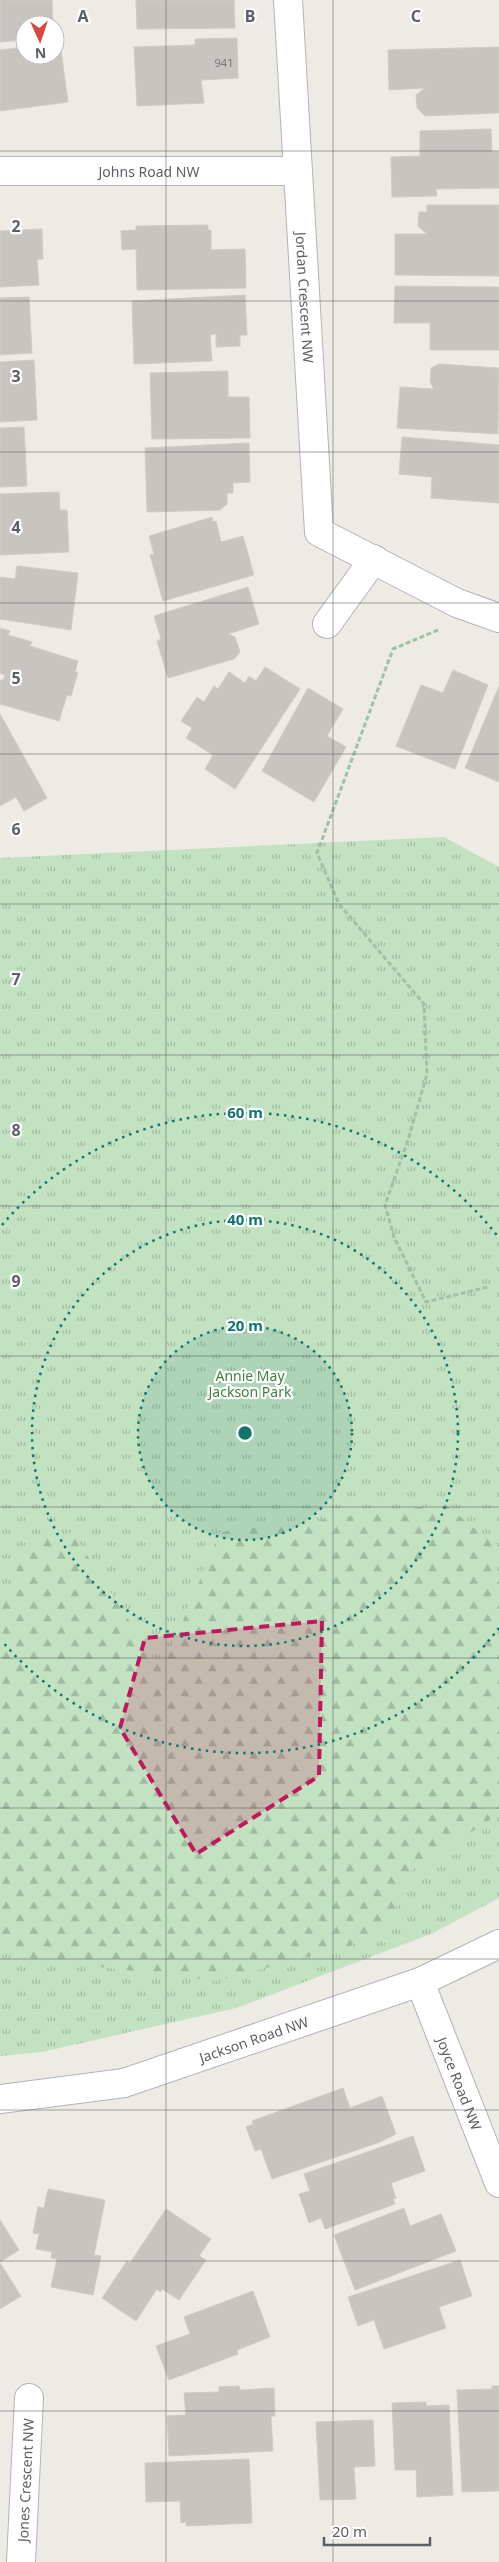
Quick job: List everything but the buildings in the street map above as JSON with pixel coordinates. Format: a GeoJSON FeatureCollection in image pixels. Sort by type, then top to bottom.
{"type":"FeatureCollection","features":[{"type":"Feature","properties":{"kind":"street","name":"Jordan Crescent NW"},"geometry":{"type":"LineString","coordinates":[[288,0],[319,532],[457,603],[499,618]]}},
{"type":"Feature","properties":{"kind":"street","name":"Johns Road NW"},"geometry":{"type":"LineString","coordinates":[[0,171],[298,171]]}},
{"type":"Feature","properties":{"kind":"street"},"geometry":{"type":"LineString","coordinates":[[327,624],[374,559]]}},
{"type":"Feature","properties":{"kind":"street","name":"Jackson Road NW"},"geometry":{"type":"LineString","coordinates":[[0,2098],[124,2083],[420,1982],[499,1944]]}},
{"type":"Feature","properties":{"kind":"street","name":"Joyce Road NW"},"geometry":{"type":"LineString","coordinates":[[420,1982],[499,2183]]}},
{"type":"Feature","properties":{"kind":"street","name":"Jones Crescent NW"},"geometry":{"type":"LineString","coordinates":[[21,2562],[29,2398]]}},
{"type":"Feature","properties":{"kind":"path"},"geometry":{"type":"LineString","coordinates":[[457,603],[437,632],[393,649],[317,853],[339,904],[424,1004],[427,1074],[408,1140],[385,1205],[394,1237],[426,1302],[488,1287]]}},
{"type":"Feature","properties":{"kind":"highlighted area"},"geometry":{"type":"Polygon","coordinates":[[[322,1621],[319,1776],[196,1854],[120,1728],[145,1638],[322,1621]]]}},
{"type":"Feature","properties":{"kind":"green space","name":"Annie May Jackson Park"},"geometry":{"type":"Polygon","coordinates":[[[444,837],[499,867],[499,1898],[431,1934],[236,2008],[42,2052],[0,2056],[0,858],[444,837]]]}},
{"type":"Feature","properties":{"kind":"green space"},"geometry":{"type":"Polygon","coordinates":[[[445,1504],[491,1542],[499,1582],[499,1814],[409,1872],[385,1936],[216,1981],[27,1958],[0,1936],[0,1602],[32,1541],[72,1532],[162,1671],[220,1532],[445,1504]]]}}]}
